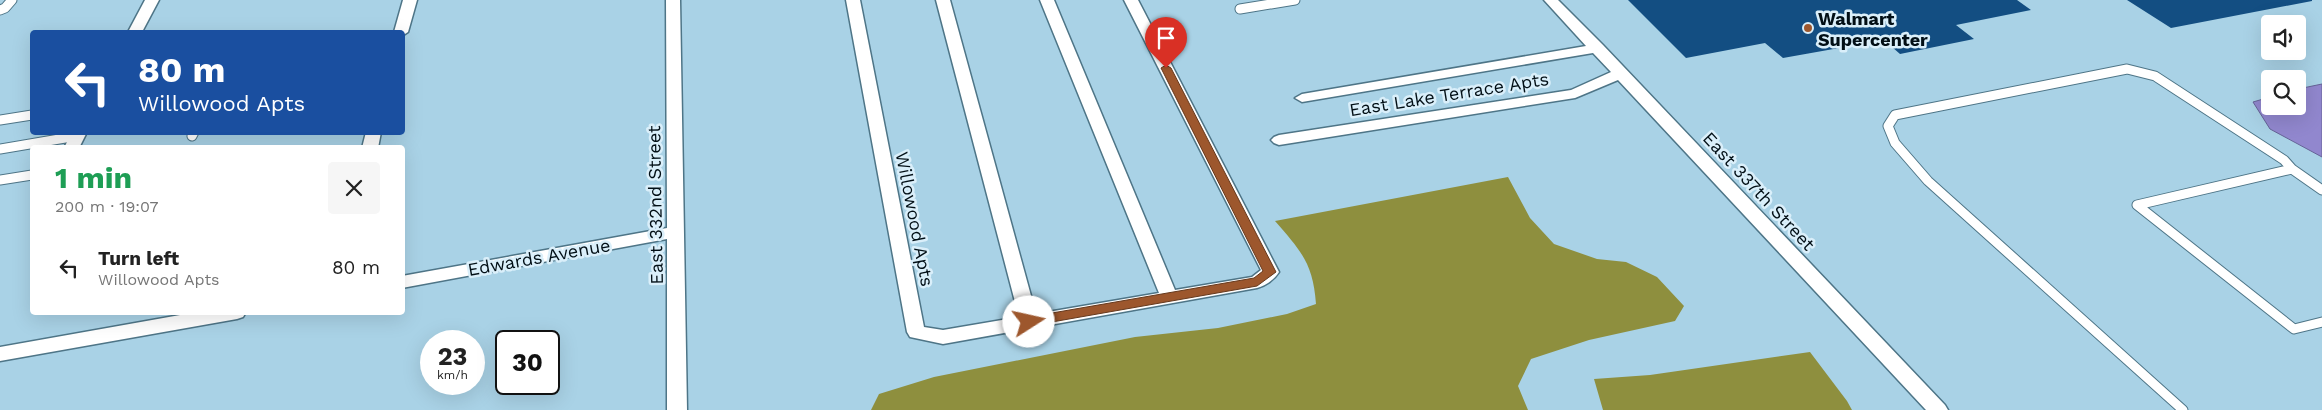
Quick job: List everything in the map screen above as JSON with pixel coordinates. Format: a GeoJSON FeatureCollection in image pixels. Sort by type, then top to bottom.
{"type":"FeatureCollection","features":[{"type":"Feature","properties":{"kind":"street"},"geometry":{"type":"LineString","coordinates":[[135,30],[152,0]]}},
{"type":"Feature","properties":{"kind":"street"},"geometry":{"type":"LineString","coordinates":[[402,30],[410,0]]}},
{"type":"Feature","properties":{"kind":"street","name":"East 332nd Street"},"geometry":{"type":"LineString","coordinates":[[673,0],[677,410]]}},
{"type":"Feature","properties":{"kind":"street","name":"Willowood Apts"},"geometry":{"type":"LineString","coordinates":[[853,0],[916,332],[942,337],[1257,282],[1270,272],[1131,0]]}},
{"type":"Feature","properties":{"kind":"street"},"geometry":{"type":"LineString","coordinates":[[943,0],[1029,322]]}},
{"type":"Feature","properties":{"kind":"street"},"geometry":{"type":"LineString","coordinates":[[1047,0],[1169,297]]}},
{"type":"Feature","properties":{"kind":"street","name":"East 337th Street"},"geometry":{"type":"LineString","coordinates":[[1552,0],[1938,410]]}},
{"type":"Feature","properties":{"kind":"street","name":"East Lake Terrace Apts"},"geometry":{"type":"LineString","coordinates":[[1302,98],[1598,48]]}},
{"type":"Feature","properties":{"kind":"street","name":"East Lake Terrace Apts"},"geometry":{"type":"LineString","coordinates":[[1279,140],[1575,94],[1621,73]]}},
{"type":"Feature","properties":{"kind":"street","name":"Edwards Avenue"},"geometry":{"type":"LineString","coordinates":[[405,281],[676,232]]}},
{"type":"Feature","properties":{"kind":"street"},"geometry":{"type":"LineString","coordinates":[[0,354],[220,315]]}},
{"type":"Feature","properties":{"kind":"lane"},"geometry":{"type":"LineString","coordinates":[[0,10],[5,8],[12,0]]}},
{"type":"Feature","properties":{"kind":"lane"},"geometry":{"type":"LineString","coordinates":[[1240,9],[1295,0]]}},
{"type":"Feature","properties":{"kind":"lane"},"geometry":{"type":"LineString","coordinates":[[2183,410],[1928,181],[1895,143],[1888,126],[1895,115],[2127,69],[2155,76],[2180,91],[2284,160],[2292,169],[2322,190]]}},
{"type":"Feature","properties":{"kind":"lane"},"geometry":{"type":"LineString","coordinates":[[0,120],[30,114]]}},
{"type":"Feature","properties":{"kind":"lane"},"geometry":{"type":"LineString","coordinates":[[30,145],[76,139]]}},
{"type":"Feature","properties":{"kind":"lane"},"geometry":{"type":"LineString","coordinates":[[0,149],[30,145]]}},
{"type":"Feature","properties":{"kind":"lane"},"geometry":{"type":"LineString","coordinates":[[2292,169],[2136,205],[2294,329],[2322,322]]}},
{"type":"Feature","properties":{"kind":"lane"},"geometry":{"type":"LineString","coordinates":[[0,180],[30,174]]}},
{"type":"Feature","properties":{"kind":"shaded area"},"geometry":{"type":"Polygon","coordinates":[[[2322,84],[2322,157],[2270,129],[2261,115],[2306,115],[2306,87],[2322,84]]]}},
{"type":"Feature","properties":{"kind":"shaded area"},"geometry":{"type":"Polygon","coordinates":[[[2261,100],[2261,115],[2253,102],[2261,100]]]}},
{"type":"Feature","properties":{"kind":"shaded area"},"geometry":{"type":"Polygon","coordinates":[[[1508,177],[1530,218],[1554,244],[1597,259],[1626,262],[1657,277],[1684,306],[1675,321],[1589,340],[1531,359],[1518,386],[1528,410],[871,410],[879,394],[934,377],[1135,337],[1218,328],[1287,314],[1316,304],[1309,268],[1299,250],[1275,221],[1508,177]]]}},
{"type":"Feature","properties":{"kind":"shaded area"},"geometry":{"type":"Polygon","coordinates":[[[1810,352],[1852,410],[1603,410],[1594,379],[1650,375],[1810,352]]]}},
{"type":"Feature","properties":{"kind":"building","name":"Walmart Supercenter"},"geometry":{"type":"Polygon","coordinates":[[[1628,0],[2017,0],[2031,10],[1956,25],[1974,39],[1900,54],[1884,40],[1783,58],[1765,43],[1686,58],[1628,0]]]}},
{"type":"Feature","properties":{"kind":"building"},"geometry":{"type":"Polygon","coordinates":[[[2127,0],[2312,0],[2312,1],[2171,28],[2127,0]]]}},
{"type":"Feature","properties":{"kind":"place","name":"Walmart Supercenter"},"geometry":{"type":"Point","coordinates":[1808,28]}},
{"type":"Feature","properties":{"kind":"route"},"geometry":{"type":"LineString","coordinates":[[1029,322],[1257,282],[1270,272],[1166,68]]}}]}
